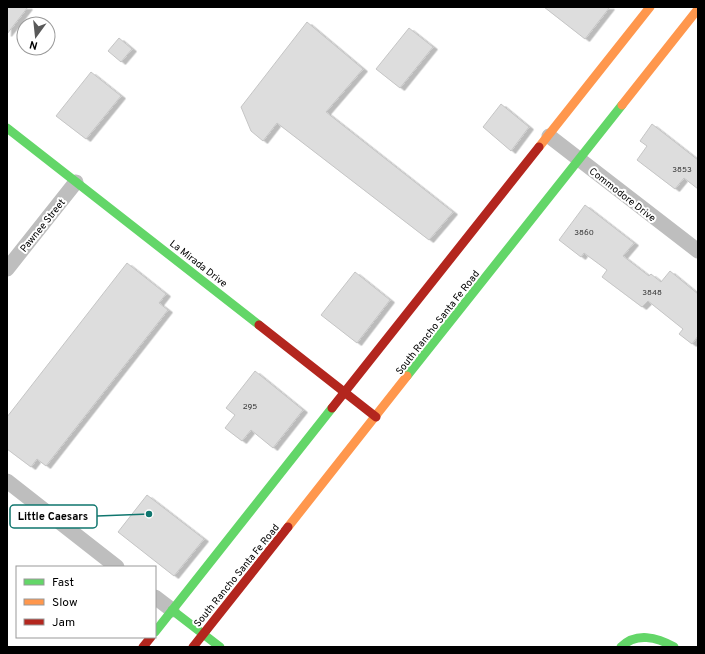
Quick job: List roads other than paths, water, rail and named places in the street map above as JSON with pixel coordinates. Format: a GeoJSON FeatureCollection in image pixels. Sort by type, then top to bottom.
{"type":"FeatureCollection","features":[{"type":"Feature","properties":{"kind":"main road"},"geometry":{"type":"LineString","coordinates":[[156,631],[650,7]]}},
{"type":"Feature","properties":{"kind":"main road","name":"South Rancho Santa Fe Road"},"geometry":{"type":"LineString","coordinates":[[193,647],[698,9]]}},
{"type":"Feature","properties":{"kind":"main road","name":"La Mirada Drive"},"geometry":{"type":"LineString","coordinates":[[7,128],[376,417]]}},
{"type":"Feature","properties":{"kind":"main road"},"geometry":{"type":"LineString","coordinates":[[172,610],[220,647]]}},
{"type":"Feature","properties":{"kind":"main road"},"geometry":{"type":"LineString","coordinates":[[621,647],[635,638],[654,637],[667,642],[674,647]]}},
{"type":"Feature","properties":{"kind":"main road"},"geometry":{"type":"LineString","coordinates":[[143,647],[150,638]]}},
{"type":"Feature","properties":{"kind":"street","name":"Commodore Drive"},"geometry":{"type":"LineString","coordinates":[[549,136],[698,251]]}},
{"type":"Feature","properties":{"kind":"street","name":"Pawnee Street"},"geometry":{"type":"LineString","coordinates":[[7,269],[76,182]]}},
{"type":"Feature","properties":{"kind":"street"},"geometry":{"type":"LineString","coordinates":[[7,481],[116,566]]}},
{"type":"Feature","properties":{"kind":"street"},"geometry":{"type":"LineString","coordinates":[[156,597],[172,610]]}},
{"type":"Feature","properties":{"kind":"place","name":"Little Caesars"},"geometry":{"type":"Point","coordinates":[149,514]}}]}
